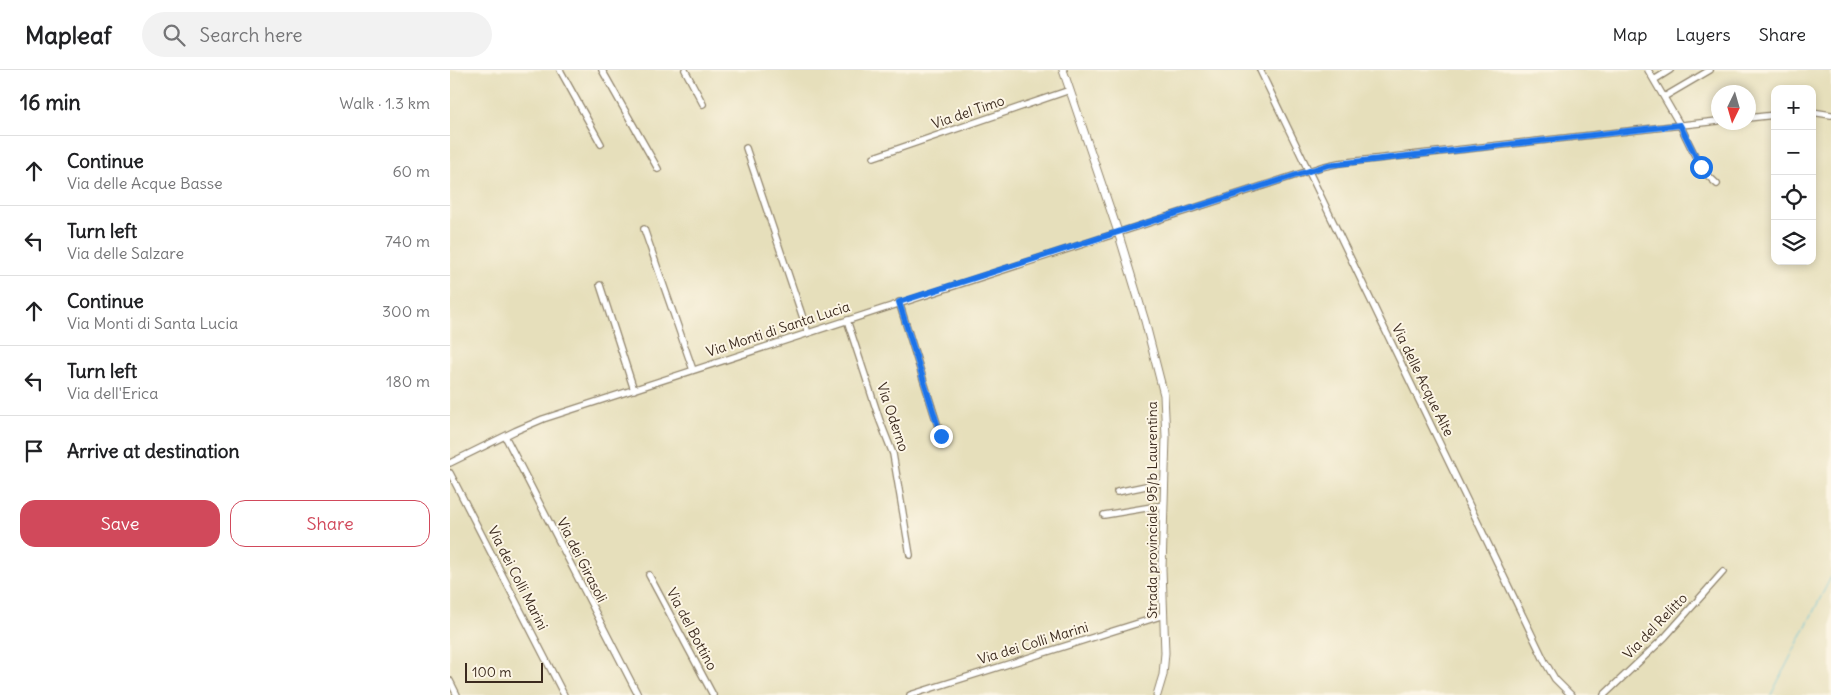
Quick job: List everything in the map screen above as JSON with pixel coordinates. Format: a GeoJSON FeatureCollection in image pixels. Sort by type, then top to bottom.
{"type":"FeatureCollection","features":[{"type":"Feature","properties":{"kind":"main road","name":"Strada provinciale 95/b Laurentina"},"geometry":{"type":"LineString","coordinates":[[1062,70],[1118,232],[1145,321],[1163,391],[1166,424],[1162,569],[1165,663],[1157,695]]}},
{"type":"Feature","properties":{"kind":"street"},"geometry":{"type":"LineString","coordinates":[[560,70],[601,144]]}},
{"type":"Feature","properties":{"kind":"street"},"geometry":{"type":"LineString","coordinates":[[602,70],[658,169]]}},
{"type":"Feature","properties":{"kind":"street"},"geometry":{"type":"LineString","coordinates":[[684,70],[703,104]]}},
{"type":"Feature","properties":{"kind":"street","name":"Via delle Acque Alte"},"geometry":{"type":"LineString","coordinates":[[1260,70],[1546,665],[1571,695]]}},
{"type":"Feature","properties":{"kind":"street"},"geometry":{"type":"LineString","coordinates":[[1648,70],[1680,125],[1702,170],[1717,184]]}},
{"type":"Feature","properties":{"kind":"street"},"geometry":{"type":"LineString","coordinates":[[1654,80],[1670,70]]}},
{"type":"Feature","properties":{"kind":"street"},"geometry":{"type":"LineString","coordinates":[[1664,97],[1710,70]]}},
{"type":"Feature","properties":{"kind":"street","name":"Via del Timo"},"geometry":{"type":"LineString","coordinates":[[874,157],[1070,90]]}},
{"type":"Feature","properties":{"kind":"street"},"geometry":{"type":"LineString","coordinates":[[1816,113],[1831,115]]}},
{"type":"Feature","properties":{"kind":"street"},"geometry":{"type":"LineString","coordinates":[[1756,117],[1771,115]]}},
{"type":"Feature","properties":{"kind":"street","name":"Via Monti di Santa Lucia"},"geometry":{"type":"LineString","coordinates":[[450,463],[543,419],[899,302],[1308,171],[1339,163],[1711,122]]}},
{"type":"Feature","properties":{"kind":"street"},"geometry":{"type":"LineString","coordinates":[[746,148],[808,333]]}},
{"type":"Feature","properties":{"kind":"street"},"geometry":{"type":"LineString","coordinates":[[644,229],[693,370]]}},
{"type":"Feature","properties":{"kind":"street"},"geometry":{"type":"LineString","coordinates":[[600,285],[634,390]]}},
{"type":"Feature","properties":{"kind":"street"},"geometry":{"type":"LineString","coordinates":[[899,302],[941,436]]}},
{"type":"Feature","properties":{"kind":"street","name":"Via Oderno"},"geometry":{"type":"LineString","coordinates":[[847,320],[880,422],[892,451],[910,555]]}},
{"type":"Feature","properties":{"kind":"street","name":"Via dei Girasoli"},"geometry":{"type":"LineString","coordinates":[[505,436],[638,695]]}},
{"type":"Feature","properties":{"kind":"street","name":"Via dei Colli Marini"},"geometry":{"type":"LineString","coordinates":[[450,473],[564,695]]}},
{"type":"Feature","properties":{"kind":"street"},"geometry":{"type":"LineString","coordinates":[[1117,492],[1165,482]]}},
{"type":"Feature","properties":{"kind":"street"},"geometry":{"type":"LineString","coordinates":[[1104,515],[1164,505]]}},
{"type":"Feature","properties":{"kind":"street","name":"Via del Relitto"},"geometry":{"type":"LineString","coordinates":[[1604,695],[1665,636],[1722,572]]}},
{"type":"Feature","properties":{"kind":"street","name":"Via del Bottino"},"geometry":{"type":"LineString","coordinates":[[649,575],[713,695]]}},
{"type":"Feature","properties":{"kind":"street","name":"Via dei Colli Marini"},"geometry":{"type":"LineString","coordinates":[[910,695],[1164,615]]}},
{"type":"Feature","properties":{"kind":"street"},"geometry":{"type":"LineString","coordinates":[[450,681],[457,695]]}},
{"type":"Feature","properties":{"kind":"waterway"},"geometry":{"type":"LineString","coordinates":[[1771,695],[1831,577]]}},
{"type":"Feature","properties":{"kind":"route"},"geometry":{"type":"LineString","coordinates":[[941,436],[899,302],[1339,163],[1680,125],[1701,167]]}}]}
